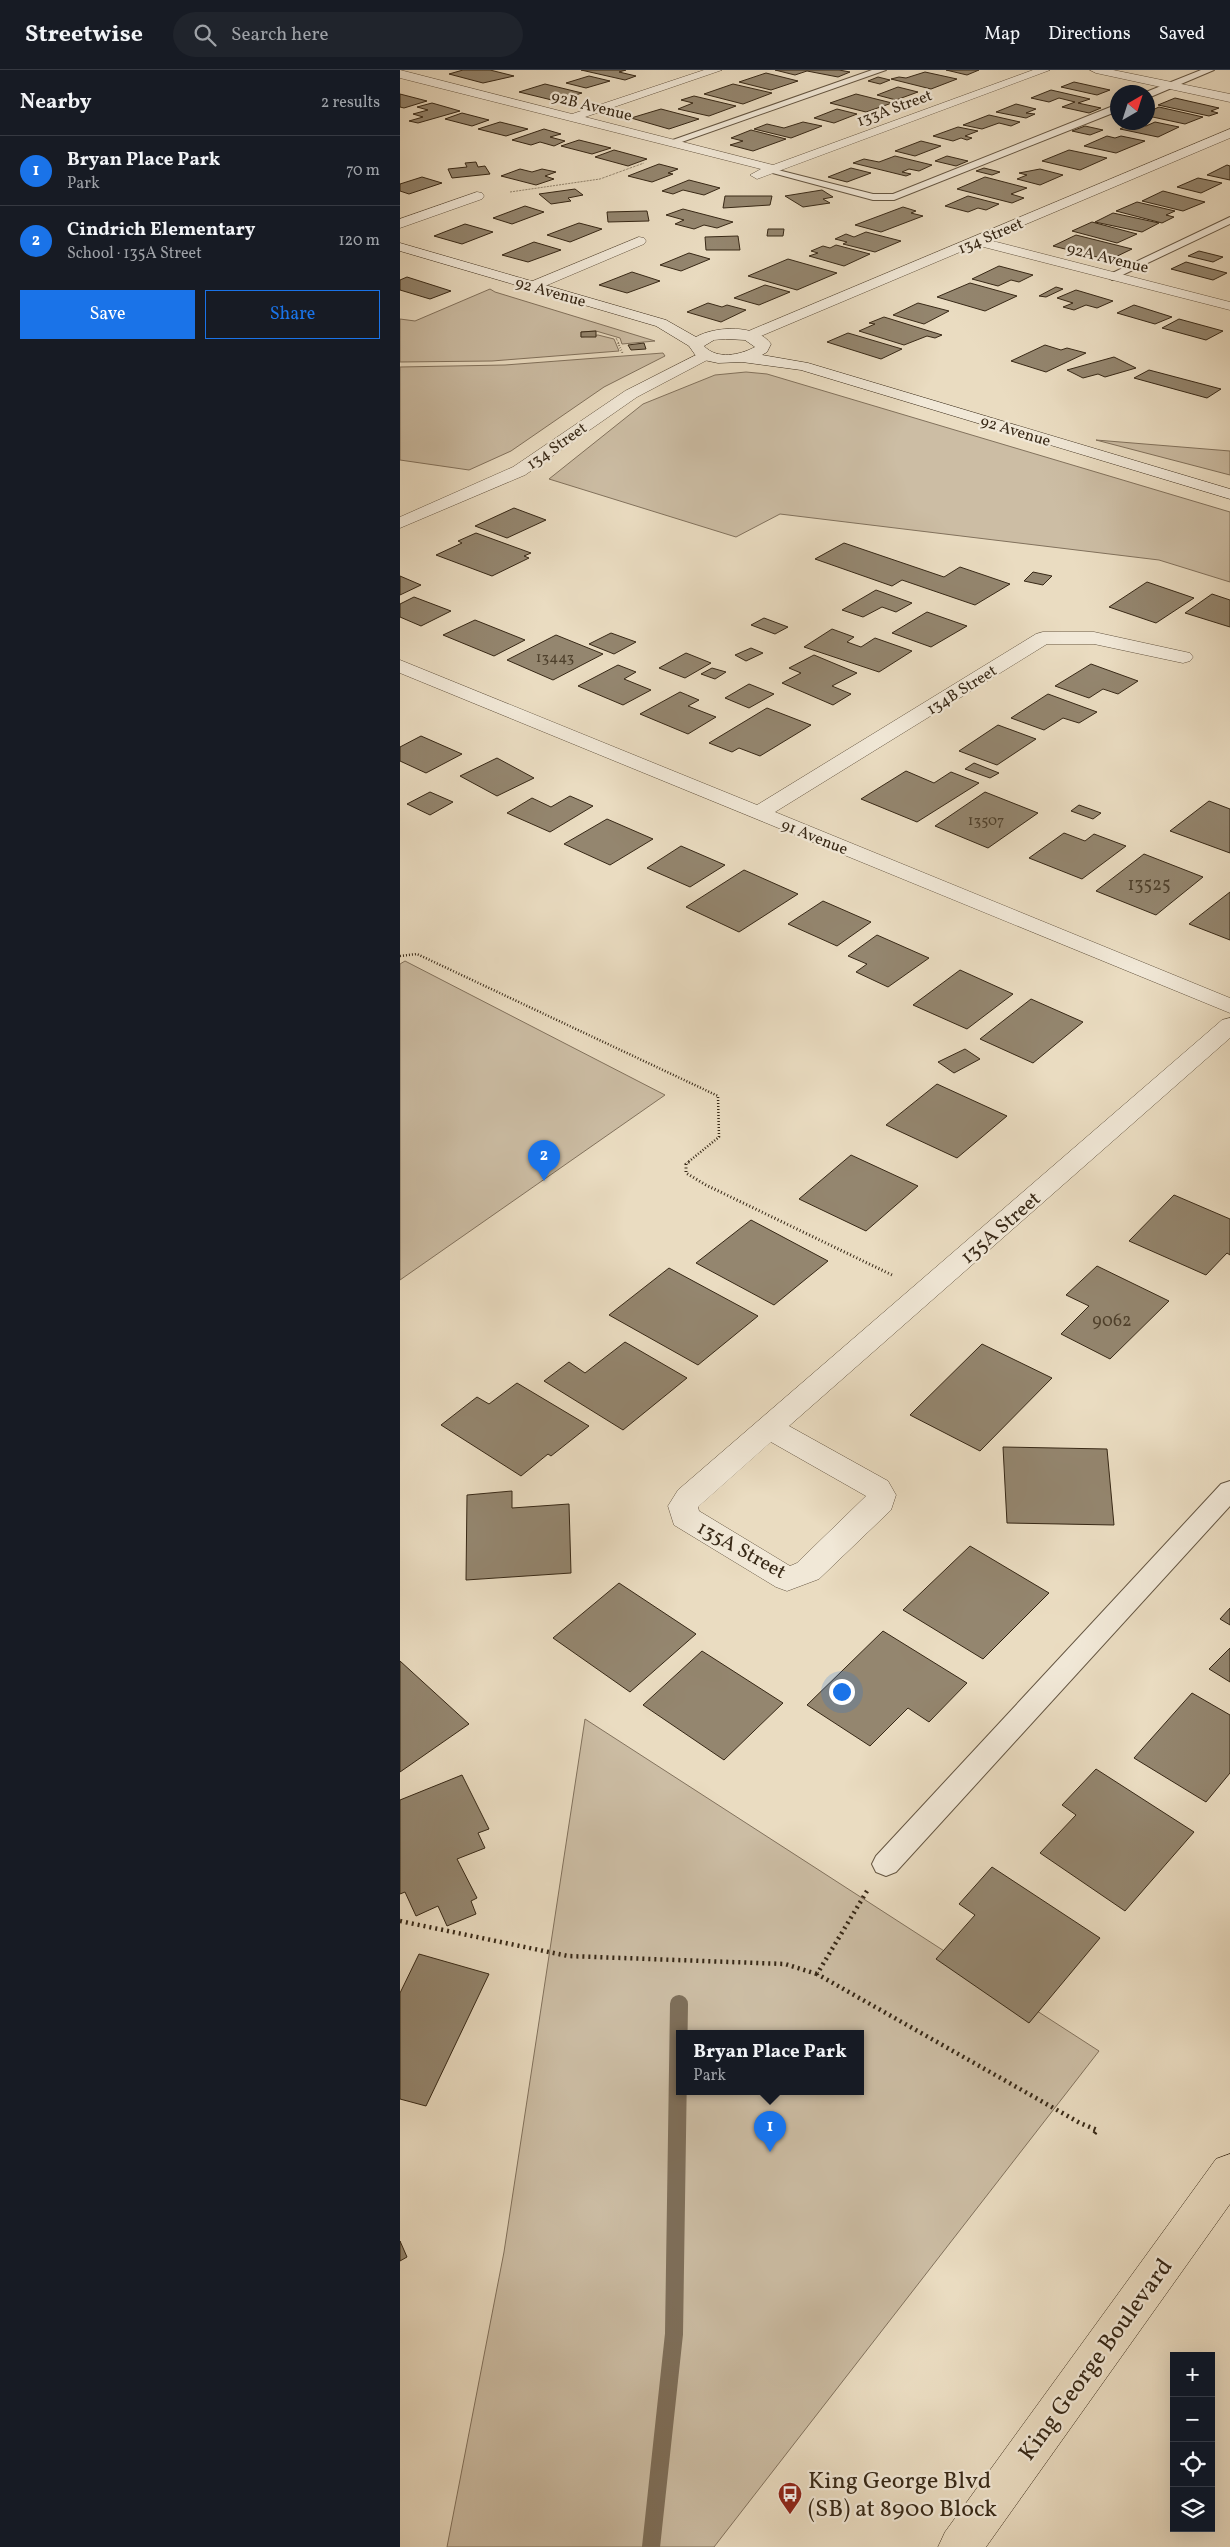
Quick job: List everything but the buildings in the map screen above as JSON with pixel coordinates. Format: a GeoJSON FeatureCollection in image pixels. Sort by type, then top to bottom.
{"type":"FeatureCollection","features":[{"type":"Feature","properties":{"kind":"main road","name":"King George Boulevard"},"geometry":{"type":"LineString","coordinates":[[960,2547],[1230,2172]]}},
{"type":"Feature","properties":{"kind":"street"},"geometry":{"type":"LineString","coordinates":[[574,117],[716,70]]}},
{"type":"Feature","properties":{"kind":"street","name":"133A Street"},"geometry":{"type":"LineString","coordinates":[[755,176],[1044,70]]}},
{"type":"Feature","properties":{"kind":"street"},"geometry":{"type":"LineString","coordinates":[[1096,70],[1230,98]]}},
{"type":"Feature","properties":{"kind":"street","name":"92B Avenue"},"geometry":{"type":"LineString","coordinates":[[400,74],[672,142],[772,170]]}},
{"type":"Feature","properties":{"kind":"street","name":"134 Street"},"geometry":{"type":"LineString","coordinates":[[749,336],[1230,132]]}},
{"type":"Feature","properties":{"kind":"street"},"geometry":{"type":"LineString","coordinates":[[400,224],[477,196]]}},
{"type":"Feature","properties":{"kind":"street"},"geometry":{"type":"LineString","coordinates":[[533,286],[639,241]]}},
{"type":"Feature","properties":{"kind":"street","name":"92A Avenue"},"geometry":{"type":"LineString","coordinates":[[976,241],[1230,306]]}},
{"type":"Feature","properties":{"kind":"street","name":"92 Avenue"},"geometry":{"type":"LineString","coordinates":[[400,247],[661,323],[702,350]]}},
{"type":"Feature","properties":{"kind":"street"},"geometry":{"type":"LineString","coordinates":[[661,323],[759,339],[762,346],[796,360],[803,366]]}},
{"type":"Feature","properties":{"kind":"street","name":"134 Street"},"geometry":{"type":"LineString","coordinates":[[400,523],[519,471],[631,394],[702,350],[704,338],[722,334]]}},
{"type":"Feature","properties":{"kind":"street"},"geometry":{"type":"LineString","coordinates":[[741,358],[756,354],[762,346]]}},
{"type":"Feature","properties":{"kind":"street"},"geometry":{"type":"LineString","coordinates":[[702,350],[718,358],[741,358],[803,366]]}},
{"type":"Feature","properties":{"kind":"street","name":"92 Avenue"},"geometry":{"type":"LineString","coordinates":[[803,366],[1230,494]]}},
{"type":"Feature","properties":{"kind":"street","name":"134B Street"},"geometry":{"type":"LineString","coordinates":[[759,813],[1043,638],[1094,638],[1183,657]]}},
{"type":"Feature","properties":{"kind":"street","name":"91 Avenue"},"geometry":{"type":"LineString","coordinates":[[400,666],[1230,1006]]}},
{"type":"Feature","properties":{"kind":"street","name":"135A Street"},"geometry":{"type":"LineString","coordinates":[[770,1428],[877,1489],[880,1495],[880,1502],[808,1571],[797,1577],[787,1579],[685,1517],[683,1506],[689,1498],[1230,1025]]}},
{"type":"Feature","properties":{"kind":"lane"},"geometry":{"type":"LineString","coordinates":[[672,142],[881,70]]}},
{"type":"Feature","properties":{"kind":"lane"},"geometry":{"type":"LineString","coordinates":[[1155,92],[1209,70]]}},
{"type":"Feature","properties":{"kind":"lane"},"geometry":{"type":"LineString","coordinates":[[772,170],[873,197],[894,197],[1110,110]]}},
{"type":"Feature","properties":{"kind":"lane"},"geometry":{"type":"LineString","coordinates":[[1112,276],[1230,220]]}},
{"type":"Feature","properties":{"kind":"lane"},"geometry":{"type":"LineString","coordinates":[[886,1864],[1230,1490]]}},
{"type":"Feature","properties":{"kind":"path"},"geometry":{"type":"LineString","coordinates":[[510,192],[600,179],[647,162]]}},
{"type":"Feature","properties":{"kind":"path"},"geometry":{"type":"LineString","coordinates":[[611,337],[618,339],[622,354]]}},
{"type":"Feature","properties":{"kind":"path"},"geometry":{"type":"LineString","coordinates":[[400,956],[417,954],[718,1096],[719,1137],[686,1164],[686,1173],[706,1185],[895,1276]]}},
{"type":"Feature","properties":{"kind":"path"},"geometry":{"type":"LineString","coordinates":[[817,1974],[860,1902],[886,1864]]}},
{"type":"Feature","properties":{"kind":"path"},"geometry":{"type":"LineString","coordinates":[[400,1921],[568,1956],[785,1964],[817,1974],[1080,2123],[1097,2130],[1094,2134]]}},
{"type":"Feature","properties":{"kind":"shaded area"},"geometry":{"type":"Polygon","coordinates":[[[490,289],[655,341],[622,344],[620,338],[596,331],[581,332],[581,337],[598,335],[614,339],[619,351],[492,361],[400,362],[400,319],[415,321],[490,289]]]}},
{"type":"Feature","properties":{"kind":"shaded area"},"geometry":{"type":"Polygon","coordinates":[[[663,353],[665,356],[604,387],[511,451],[469,470],[400,460],[400,367],[505,365],[663,353]]]}},
{"type":"Feature","properties":{"kind":"shaded area"},"geometry":{"type":"Polygon","coordinates":[[[746,372],[767,374],[1230,512],[1230,582],[1159,560],[780,514],[736,537],[549,479],[643,404],[715,375],[746,372]]]}},
{"type":"Feature","properties":{"kind":"shaded area"},"geometry":{"type":"Polygon","coordinates":[[[1096,440],[1230,451],[1230,475],[1096,440]]]}},
{"type":"Feature","properties":{"kind":"shaded area"},"geometry":{"type":"Polygon","coordinates":[[[405,961],[665,1095],[400,1280],[400,964],[405,961]]]}},
{"type":"Feature","properties":{"kind":"shaded area"},"geometry":{"type":"Polygon","coordinates":[[[585,1719],[1099,2051],[714,2547],[447,2547],[504,2252],[585,1719]]]}},
{"type":"Feature","properties":{"kind":"waterway"},"geometry":{"type":"LineString","coordinates":[[679,2004],[679,2030]]}},
{"type":"Feature","properties":{"kind":"waterway"},"geometry":{"type":"LineString","coordinates":[[651,2547],[674,2334],[678,2095]]}},
{"type":"Feature","properties":{"kind":"place","name":"Cindrich Elementary"},"geometry":{"type":"Point","coordinates":[544,1181]}},
{"type":"Feature","properties":{"kind":"place","name":"Bryan Place Park"},"geometry":{"type":"Point","coordinates":[770,2152]}},
{"type":"Feature","properties":{"kind":"place","name":"King George Blvd (SB) at 8900 Block"},"geometry":{"type":"Point","coordinates":[790,2515]}}]}
